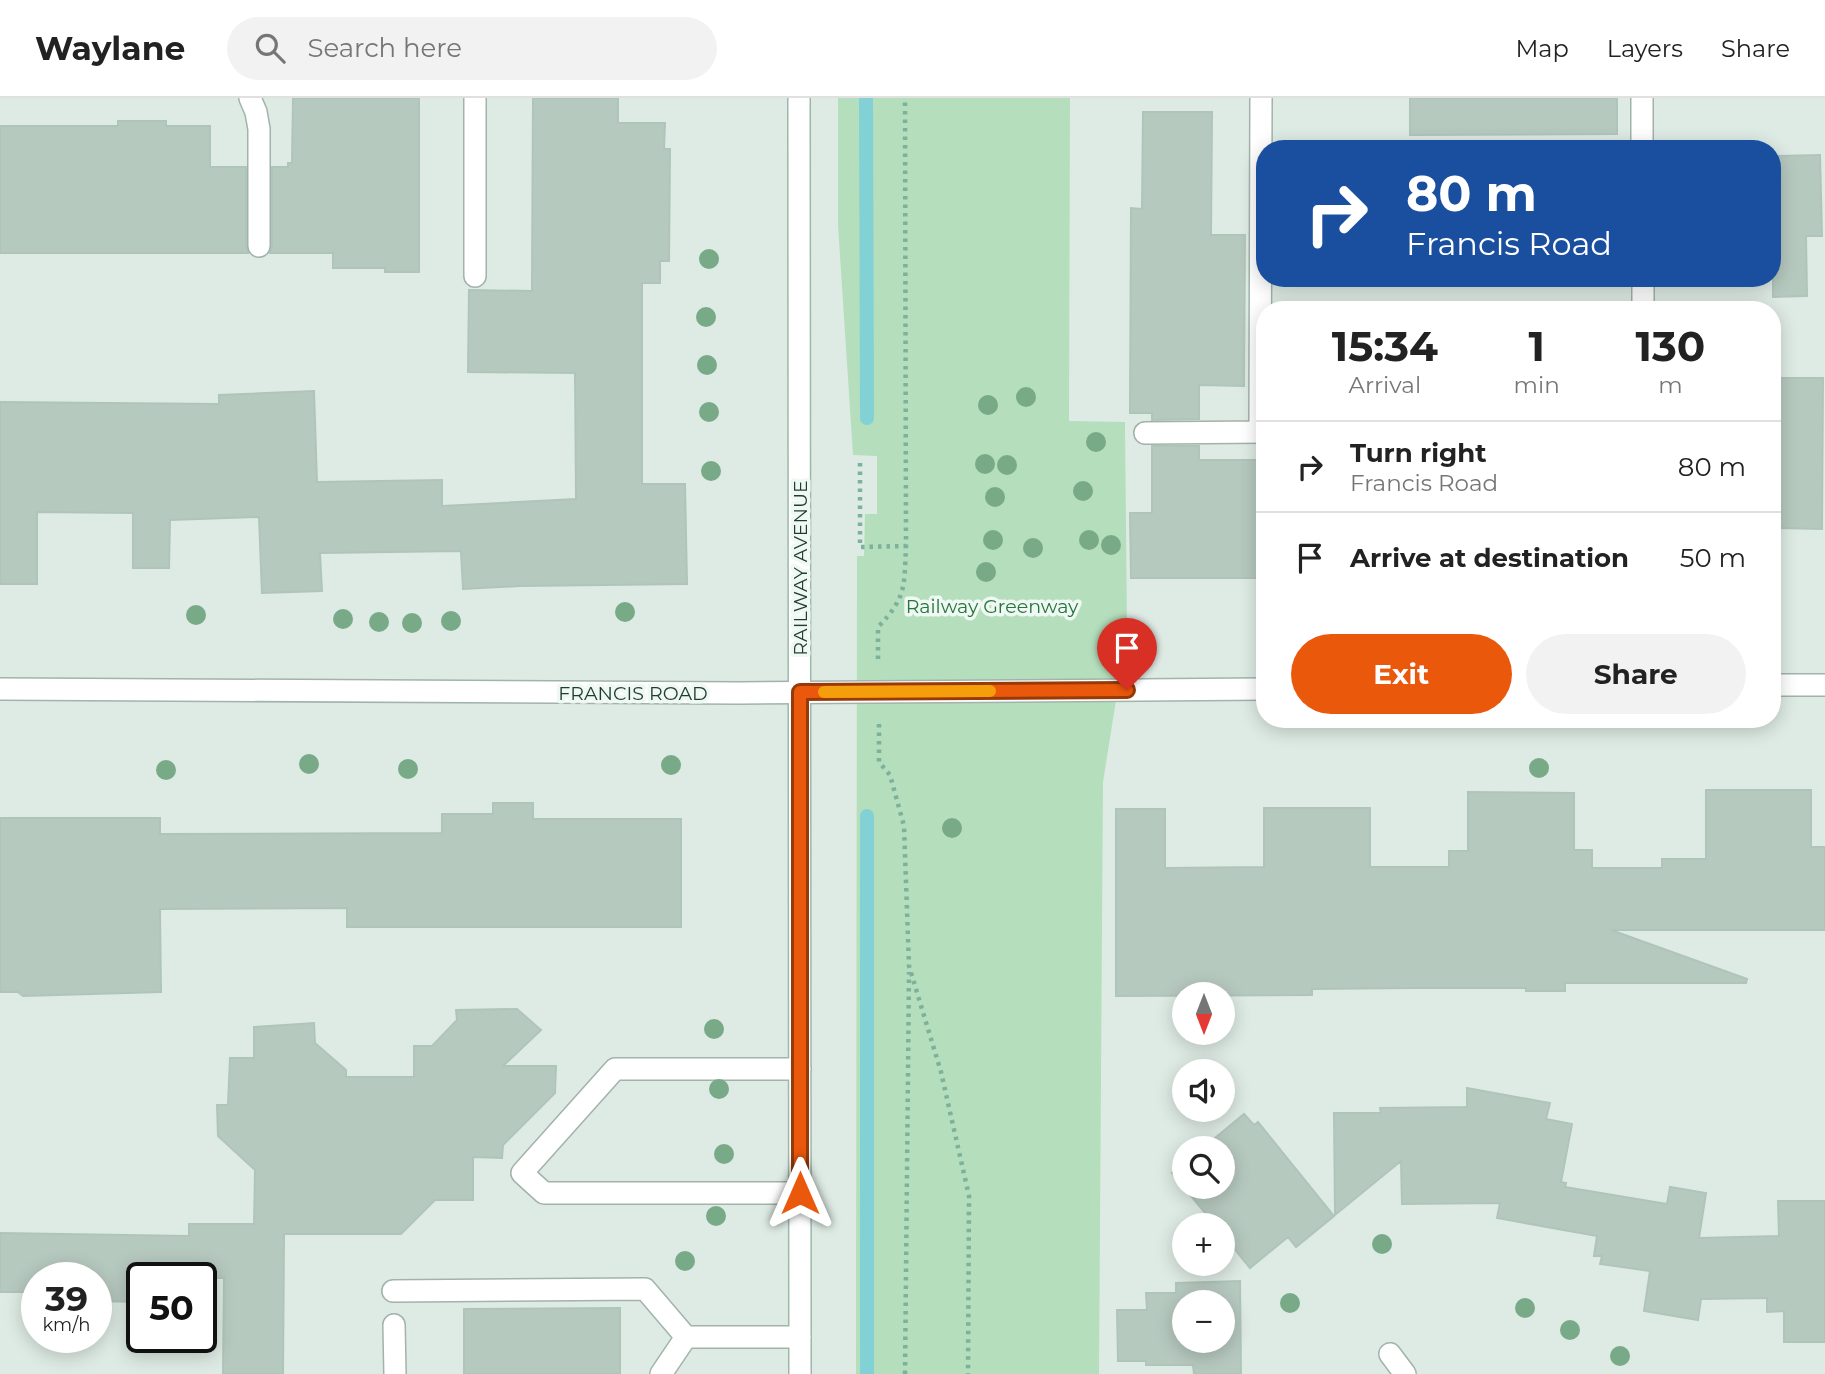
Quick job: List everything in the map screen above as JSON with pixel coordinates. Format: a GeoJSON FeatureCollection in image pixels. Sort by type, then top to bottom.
{"type":"FeatureCollection","features":[{"type":"Feature","properties":{"kind":"street"},"geometry":{"type":"LineString","coordinates":[[250,98],[259,129],[259,246]]}},
{"type":"Feature","properties":{"kind":"street"},"geometry":{"type":"LineString","coordinates":[[475,98],[475,276]]}},
{"type":"Feature","properties":{"kind":"street","name":"RAILWAY AVENUE"},"geometry":{"type":"LineString","coordinates":[[799,98],[800,1374]]}},
{"type":"Feature","properties":{"kind":"street"},"geometry":{"type":"LineString","coordinates":[[1261,98],[1261,140]]}},
{"type":"Feature","properties":{"kind":"street"},"geometry":{"type":"LineString","coordinates":[[1642,98],[1642,140]]}},
{"type":"Feature","properties":{"kind":"street"},"geometry":{"type":"LineString","coordinates":[[1145,433],[1256,432]]}},
{"type":"Feature","properties":{"kind":"street"},"geometry":{"type":"LineString","coordinates":[[1781,685],[1825,685]]}},
{"type":"Feature","properties":{"kind":"street","name":"FRANCIS ROAD"},"geometry":{"type":"LineString","coordinates":[[0,689],[800,692],[1256,689]]}},
{"type":"Feature","properties":{"kind":"street"},"geometry":{"type":"LineString","coordinates":[[800,1069],[615,1069],[522,1173],[544,1193],[800,1193]]}},
{"type":"Feature","properties":{"kind":"street"},"geometry":{"type":"LineString","coordinates":[[393,1290],[645,1289],[686,1337],[800,1336]]}},
{"type":"Feature","properties":{"kind":"street"},"geometry":{"type":"LineString","coordinates":[[394,1325],[395,1374]]}},
{"type":"Feature","properties":{"kind":"street"},"geometry":{"type":"LineString","coordinates":[[661,1374],[686,1337]]}},
{"type":"Feature","properties":{"kind":"street"},"geometry":{"type":"LineString","coordinates":[[1390,1354],[1405,1374]]}},
{"type":"Feature","properties":{"kind":"path"},"geometry":{"type":"LineString","coordinates":[[878,627],[895,609],[903,593],[906,546],[905,98]]}},
{"type":"Feature","properties":{"kind":"path"},"geometry":{"type":"LineString","coordinates":[[860,463],[860,547],[906,546]]}},
{"type":"Feature","properties":{"kind":"path"},"geometry":{"type":"LineString","coordinates":[[879,762],[890,775],[904,826],[909,965],[905,1374]]}},
{"type":"Feature","properties":{"kind":"path"},"geometry":{"type":"LineString","coordinates":[[909,965],[941,1072],[969,1196],[968,1374]]}},
{"type":"Feature","properties":{"kind":"green space","name":"Railway Greenway"},"geometry":{"type":"Polygon","coordinates":[[[838,98],[1070,98],[1069,421],[1125,422],[1127,631],[1103,782],[1099,1374],[856,1374],[857,556],[864,556],[865,514],[877,514],[877,456],[853,455],[838,225],[838,98]]]}},
{"type":"Feature","properties":{"kind":"building"},"geometry":{"type":"Polygon","coordinates":[[[293,98],[419,98],[419,272],[385,272],[385,268],[333,268],[333,253],[270,253],[272,167],[288,167],[288,163],[292,163],[293,98]]]}},
{"type":"Feature","properties":{"kind":"building"},"geometry":{"type":"Polygon","coordinates":[[[533,98],[618,98],[618,123],[665,123],[664,149],[670,149],[669,261],[660,261],[660,283],[642,283],[642,484],[685,484],[687,584],[463,589],[461,551],[320,553],[322,591],[262,593],[259,517],[170,520],[169,568],[133,568],[133,513],[37,512],[37,584],[0,584],[0,402],[219,404],[219,395],[314,391],[317,482],[442,480],[442,506],[576,499],[575,373],[468,372],[469,290],[532,291],[533,98]]]}},
{"type":"Feature","properties":{"kind":"building"},"geometry":{"type":"Polygon","coordinates":[[[1410,98],[1617,98],[1617,134],[1410,135],[1410,98]]]}},
{"type":"Feature","properties":{"kind":"building"},"geometry":{"type":"Polygon","coordinates":[[[1143,112],[1212,112],[1211,235],[1245,235],[1244,386],[1199,385],[1199,419],[1152,420],[1152,413],[1130,413],[1131,208],[1142,209],[1143,112]]]}},
{"type":"Feature","properties":{"kind":"building"},"geometry":{"type":"Polygon","coordinates":[[[118,121],[166,121],[166,126],[210,126],[210,167],[246,167],[248,253],[0,253],[0,126],[118,126],[118,121]]]}},
{"type":"Feature","properties":{"kind":"building"},"geometry":{"type":"Polygon","coordinates":[[[1820,155],[1822,236],[1806,236],[1807,296],[1773,297],[1773,287],[1781,287],[1781,156],[1820,155]]]}},
{"type":"Feature","properties":{"kind":"building"},"geometry":{"type":"Polygon","coordinates":[[[1781,378],[1823,378],[1822,529],[1781,528],[1781,378]]]}},
{"type":"Feature","properties":{"kind":"building"},"geometry":{"type":"Polygon","coordinates":[[[1152,446],[1199,446],[1199,460],[1256,460],[1256,578],[1131,578],[1130,513],[1152,513],[1152,446]]]}},
{"type":"Feature","properties":{"kind":"building"},"geometry":{"type":"Polygon","coordinates":[[[1706,790],[1811,790],[1811,847],[1825,847],[1825,930],[1611,930],[1747,979],[1746,983],[1565,983],[1565,991],[1526,991],[1526,988],[1312,989],[1312,995],[1236,995],[1236,982],[1172,982],[1172,996],[1116,996],[1116,809],[1165,809],[1165,868],[1264,867],[1264,808],[1370,808],[1370,867],[1449,867],[1449,851],[1468,851],[1468,792],[1574,793],[1574,850],[1592,850],[1592,868],[1662,868],[1662,859],[1706,859],[1706,790]]]}},
{"type":"Feature","properties":{"kind":"building"},"geometry":{"type":"Polygon","coordinates":[[[493,803],[533,803],[533,819],[681,819],[681,927],[347,927],[347,908],[160,909],[161,992],[23,996],[18,992],[0,992],[0,818],[160,818],[160,834],[442,833],[442,814],[493,814],[493,803]]]}},
{"type":"Feature","properties":{"kind":"building"},"geometry":{"type":"Polygon","coordinates":[[[517,1009],[541,1030],[503,1066],[556,1066],[555,1093],[503,1145],[502,1158],[473,1157],[473,1200],[435,1200],[401,1234],[284,1234],[283,1374],[223,1374],[224,1278],[217,1278],[217,1262],[126,1262],[126,1302],[112,1301],[112,1262],[21,1262],[21,1292],[0,1292],[0,1233],[189,1236],[189,1224],[254,1224],[255,1170],[218,1136],[217,1105],[228,1105],[230,1058],[254,1058],[254,1027],[314,1023],[315,1043],[346,1070],[346,1077],[414,1077],[414,1046],[432,1046],[457,1020],[456,1010],[517,1009]]]}},
{"type":"Feature","properties":{"kind":"building"},"geometry":{"type":"Polygon","coordinates":[[[1467,1088],[1550,1103],[1546,1119],[1572,1124],[1561,1182],[1566,1183],[1565,1187],[1667,1204],[1670,1187],[1706,1193],[1699,1238],[1779,1236],[1778,1201],[1825,1201],[1825,1342],[1784,1342],[1784,1311],[1767,1312],[1767,1298],[1701,1299],[1698,1320],[1644,1311],[1650,1271],[1600,1264],[1602,1256],[1594,1256],[1597,1236],[1497,1218],[1500,1203],[1402,1204],[1401,1161],[1335,1215],[1334,1113],[1381,1113],[1380,1108],[1467,1107],[1467,1088]]]}},
{"type":"Feature","properties":{"kind":"building"},"geometry":{"type":"Polygon","coordinates":[[[1244,1114],[1254,1125],[1258,1122],[1334,1216],[1296,1247],[1288,1237],[1250,1268],[1235,1250],[1235,1213],[1205,1213],[1194,1199],[1235,1199],[1235,1136],[1217,1136],[1244,1114]]]}},
{"type":"Feature","properties":{"kind":"building"},"geometry":{"type":"Polygon","coordinates":[[[1240,1281],[1241,1374],[1194,1374],[1193,1365],[1146,1365],[1146,1361],[1118,1361],[1117,1310],[1147,1310],[1146,1293],[1172,1293],[1172,1353],[1235,1353],[1235,1290],[1176,1290],[1176,1283],[1240,1281]]]}},
{"type":"Feature","properties":{"kind":"building"},"geometry":{"type":"Polygon","coordinates":[[[620,1308],[620,1374],[464,1374],[464,1309],[620,1308]]]}},
{"type":"Feature","properties":{"kind":"waterway"},"geometry":{"type":"LineString","coordinates":[[866,98],[867,418]]}},
{"type":"Feature","properties":{"kind":"waterway"},"geometry":{"type":"LineString","coordinates":[[867,816],[867,1374]]}},
{"type":"Feature","properties":{"kind":"slow traffic"},"geometry":{"type":"LineString","coordinates":[[824,692],[990,691]]}},
{"type":"Feature","properties":{"kind":"route"},"geometry":{"type":"LineString","coordinates":[[800,1193],[800,692],[1127,690]]}}]}
